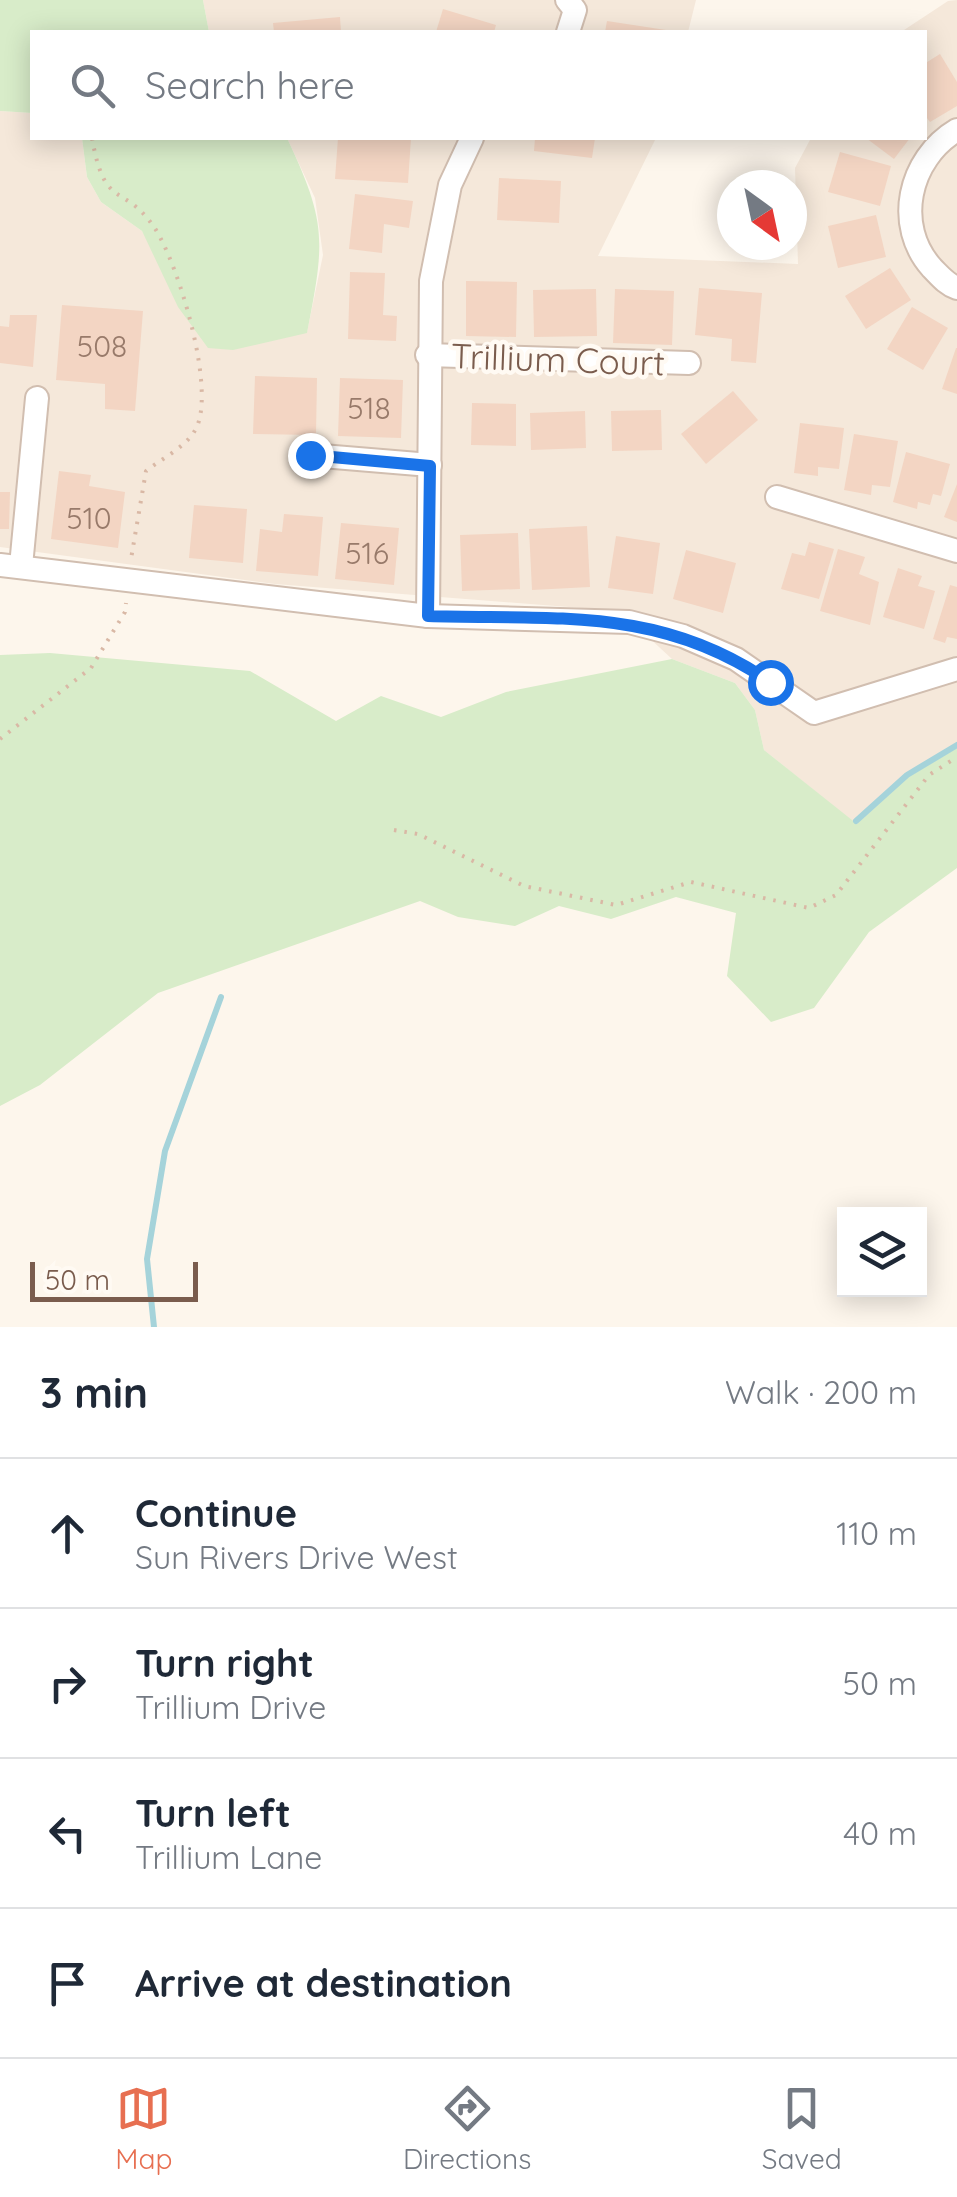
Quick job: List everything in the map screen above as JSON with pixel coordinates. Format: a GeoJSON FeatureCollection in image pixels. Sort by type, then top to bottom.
{"type":"FeatureCollection","features":[{"type":"Feature","properties":{"kind":"street"},"geometry":{"type":"LineString","coordinates":[[567,0],[575,10],[569,30]]}},
{"type":"Feature","properties":{"kind":"street"},"geometry":{"type":"LineString","coordinates":[[957,130],[944,138],[918,171],[908,213],[916,250],[948,284],[957,288]]}},
{"type":"Feature","properties":{"kind":"street"},"geometry":{"type":"LineString","coordinates":[[428,616],[430,466],[426,355],[430,282],[450,185],[471,140]]}},
{"type":"Feature","properties":{"kind":"street","name":"Trillium Court"},"geometry":{"type":"LineString","coordinates":[[426,355],[689,363]]}},
{"type":"Feature","properties":{"kind":"street"},"geometry":{"type":"LineString","coordinates":[[37,398],[11,565],[428,616],[628,622],[683,636],[736,659],[814,713],[957,668]]}},
{"type":"Feature","properties":{"kind":"street"},"geometry":{"type":"LineString","coordinates":[[310,455],[430,466]]}},
{"type":"Feature","properties":{"kind":"street"},"geometry":{"type":"LineString","coordinates":[[777,497],[957,551]]}},
{"type":"Feature","properties":{"kind":"path"},"geometry":{"type":"LineString","coordinates":[[0,738],[91,668],[125,612],[139,492],[146,470],[194,433],[202,408],[188,300],[152,224],[108,190],[98,173],[92,140]]}},
{"type":"Feature","properties":{"kind":"path"},"geometry":{"type":"LineString","coordinates":[[394,830],[418,834],[524,886],[616,905],[691,882],[809,908],[836,895],[928,775],[957,757]]}},
{"type":"Feature","properties":{"kind":"shaded area"},"geometry":{"type":"Polygon","coordinates":[[[203,0],[696,0],[688,30],[209,30],[203,0]]]}},
{"type":"Feature","properties":{"kind":"shaded area"},"geometry":{"type":"Polygon","coordinates":[[[957,0],[957,748],[908,777],[857,825],[764,750],[755,710],[735,683],[672,659],[620,611],[275,584],[0,547],[0,111],[30,113],[30,140],[82,140],[87,177],[101,202],[142,231],[160,262],[267,340],[307,332],[323,255],[315,198],[288,140],[655,140],[598,256],[798,264],[798,260],[807,260],[807,170],[795,168],[810,140],[927,140],[927,30],[904,30],[948,1],[957,0]]]}},
{"type":"Feature","properties":{"kind":"green space"},"geometry":{"type":"Polygon","coordinates":[[[0,0],[203,0],[209,30],[30,30],[30,113],[0,111],[0,0]]]}},
{"type":"Feature","properties":{"kind":"green space"},"geometry":{"type":"Polygon","coordinates":[[[82,140],[288,140],[310,191],[319,233],[317,276],[307,333],[233,350],[208,348],[178,307],[142,231],[101,202],[87,177],[82,140]]]}},
{"type":"Feature","properties":{"kind":"green space"},"geometry":{"type":"Polygon","coordinates":[[[50,653],[250,671],[336,721],[381,696],[441,717],[506,692],[672,659],[735,683],[755,710],[764,750],[857,824],[908,777],[957,748],[957,868],[869,932],[814,1008],[771,1022],[727,976],[736,913],[676,897],[611,919],[559,906],[515,926],[458,917],[420,901],[158,993],[40,1085],[0,1106],[0,655],[50,653]]]}},
{"type":"Feature","properties":{"kind":"building"},"geometry":{"type":"Polygon","coordinates":[[[443,9],[496,25],[495,30],[437,30],[443,9]]]}},
{"type":"Feature","properties":{"kind":"building"},"geometry":{"type":"Polygon","coordinates":[[[340,17],[341,30],[274,30],[273,23],[340,17]]]}},
{"type":"Feature","properties":{"kind":"building"},"geometry":{"type":"Polygon","coordinates":[[[607,21],[666,30],[605,30],[607,21]]]}},
{"type":"Feature","properties":{"kind":"building"},"geometry":{"type":"Polygon","coordinates":[[[940,54],[957,82],[957,106],[930,122],[927,118],[927,62],[940,54]]]}},
{"type":"Feature","properties":{"kind":"building"},"geometry":{"type":"Polygon","coordinates":[[[338,140],[411,140],[408,183],[335,179],[338,140]]]}},
{"type":"Feature","properties":{"kind":"building"},"geometry":{"type":"Polygon","coordinates":[[[535,140],[595,140],[592,158],[534,151],[535,140]]]}},
{"type":"Feature","properties":{"kind":"building"},"geometry":{"type":"Polygon","coordinates":[[[869,140],[908,140],[894,159],[869,140]]]}},
{"type":"Feature","properties":{"kind":"building"},"geometry":{"type":"Polygon","coordinates":[[[840,152],[891,166],[880,206],[828,192],[840,152]]]}},
{"type":"Feature","properties":{"kind":"building"},"geometry":{"type":"Polygon","coordinates":[[[499,178],[561,181],[559,223],[497,220],[499,178]]]}},
{"type":"Feature","properties":{"kind":"building"},"geometry":{"type":"Polygon","coordinates":[[[355,194],[413,201],[409,228],[384,224],[382,253],[349,249],[355,194]]]}},
{"type":"Feature","properties":{"kind":"building"},"geometry":{"type":"Polygon","coordinates":[[[876,215],[886,257],[838,268],[828,226],[876,215]]]}},
{"type":"Feature","properties":{"kind":"building"},"geometry":{"type":"Polygon","coordinates":[[[890,268],[911,300],[866,329],[845,296],[890,268]]]}},
{"type":"Feature","properties":{"kind":"building"},"geometry":{"type":"Polygon","coordinates":[[[350,272],[385,273],[383,315],[397,316],[396,341],[348,339],[350,272]]]}},
{"type":"Feature","properties":{"kind":"building"},"geometry":{"type":"Polygon","coordinates":[[[466,281],[517,282],[516,337],[466,336],[466,281]]]}},
{"type":"Feature","properties":{"kind":"building"},"geometry":{"type":"Polygon","coordinates":[[[699,288],[762,293],[756,363],[731,361],[732,339],[695,335],[699,288]]]}},
{"type":"Feature","properties":{"kind":"building"},"geometry":{"type":"Polygon","coordinates":[[[596,289],[597,336],[534,337],[533,290],[596,289]]]}},
{"type":"Feature","properties":{"kind":"building"},"geometry":{"type":"Polygon","coordinates":[[[615,289],[674,291],[672,345],[613,343],[615,289]]]}},
{"type":"Feature","properties":{"kind":"building"},"geometry":{"type":"Polygon","coordinates":[[[62,305],[143,311],[135,411],[105,409],[105,384],[56,380],[62,305]]]}},
{"type":"Feature","properties":{"kind":"building"},"geometry":{"type":"Polygon","coordinates":[[[912,307],[948,328],[923,370],[887,349],[912,307]]]}},
{"type":"Feature","properties":{"kind":"building"},"geometry":{"type":"Polygon","coordinates":[[[10,315],[37,315],[33,367],[0,363],[0,326],[9,327],[10,315]]]}},
{"type":"Feature","properties":{"kind":"building"},"geometry":{"type":"Polygon","coordinates":[[[957,348],[957,394],[942,389],[957,348]]]}},
{"type":"Feature","properties":{"kind":"building"},"geometry":{"type":"Polygon","coordinates":[[[255,376],[317,378],[316,435],[253,434],[255,376]]]}},
{"type":"Feature","properties":{"kind":"building"},"geometry":{"type":"Polygon","coordinates":[[[340,378],[403,380],[401,438],[338,436],[340,378]]]}},
{"type":"Feature","properties":{"kind":"building"},"geometry":{"type":"Polygon","coordinates":[[[733,391],[758,420],[706,464],[681,434],[733,391]]]}},
{"type":"Feature","properties":{"kind":"building"},"geometry":{"type":"Polygon","coordinates":[[[472,403],[516,404],[516,446],[471,445],[472,403]]]}},
{"type":"Feature","properties":{"kind":"building"},"geometry":{"type":"Polygon","coordinates":[[[661,410],[662,450],[612,451],[611,411],[661,410]]]}},
{"type":"Feature","properties":{"kind":"building"},"geometry":{"type":"Polygon","coordinates":[[[585,411],[586,448],[531,450],[530,413],[585,411]]]}},
{"type":"Feature","properties":{"kind":"building"},"geometry":{"type":"Polygon","coordinates":[[[800,423],[844,428],[839,469],[818,467],[818,476],[794,473],[800,423]]]}},
{"type":"Feature","properties":{"kind":"building"},"geometry":{"type":"Polygon","coordinates":[[[854,434],[898,441],[890,487],[872,485],[871,495],[844,490],[854,434]]]}},
{"type":"Feature","properties":{"kind":"building"},"geometry":{"type":"Polygon","coordinates":[[[906,452],[950,464],[941,496],[933,494],[930,505],[918,502],[917,509],[893,502],[906,452]]]}},
{"type":"Feature","properties":{"kind":"building"},"geometry":{"type":"Polygon","coordinates":[[[59,471],[91,475],[89,486],[125,492],[118,548],[51,539],[59,471]]]}},
{"type":"Feature","properties":{"kind":"building"},"geometry":{"type":"Polygon","coordinates":[[[957,484],[957,522],[944,517],[957,484]]]}},
{"type":"Feature","properties":{"kind":"building"},"geometry":{"type":"Polygon","coordinates":[[[0,492],[10,492],[9,529],[0,529],[0,492]]]}},
{"type":"Feature","properties":{"kind":"building"},"geometry":{"type":"Polygon","coordinates":[[[194,505],[247,509],[243,563],[189,558],[194,505]]]}},
{"type":"Feature","properties":{"kind":"building"},"geometry":{"type":"Polygon","coordinates":[[[284,514],[323,517],[318,576],[256,571],[260,529],[282,532],[284,514]]]}},
{"type":"Feature","properties":{"kind":"building"},"geometry":{"type":"Polygon","coordinates":[[[341,523],[399,528],[394,585],[335,579],[341,523]]]}},
{"type":"Feature","properties":{"kind":"building"},"geometry":{"type":"Polygon","coordinates":[[[587,526],[590,587],[532,590],[529,529],[587,526]]]}},
{"type":"Feature","properties":{"kind":"building"},"geometry":{"type":"Polygon","coordinates":[[[518,533],[520,589],[462,591],[460,535],[518,533]]]}},
{"type":"Feature","properties":{"kind":"building"},"geometry":{"type":"Polygon","coordinates":[[[616,536],[660,543],[653,594],[608,588],[616,536]]]}},
{"type":"Feature","properties":{"kind":"building"},"geometry":{"type":"Polygon","coordinates":[[[809,542],[834,549],[819,599],[781,589],[792,553],[805,556],[809,542]]]}},
{"type":"Feature","properties":{"kind":"building"},"geometry":{"type":"Polygon","coordinates":[[[838,549],[865,557],[859,574],[879,582],[870,625],[820,611],[838,549]]]}},
{"type":"Feature","properties":{"kind":"building"},"geometry":{"type":"Polygon","coordinates":[[[686,550],[736,563],[723,613],[673,599],[686,550]]]}},
{"type":"Feature","properties":{"kind":"building"},"geometry":{"type":"Polygon","coordinates":[[[898,568],[922,576],[918,586],[935,591],[924,629],[883,617],[898,568]]]}},
{"type":"Feature","properties":{"kind":"building"},"geometry":{"type":"Polygon","coordinates":[[[950,585],[957,587],[957,639],[947,637],[945,643],[933,639],[950,585]]]}},
{"type":"Feature","properties":{"kind":"waterway"},"geometry":{"type":"LineString","coordinates":[[856,821],[907,775],[957,745]]}},
{"type":"Feature","properties":{"kind":"waterway"},"geometry":{"type":"LineString","coordinates":[[154,1327],[147,1259],[165,1151],[221,997]]}},
{"type":"Feature","properties":{"kind":"route"},"geometry":{"type":"LineString","coordinates":[[310,455],[430,466],[428,616],[628,622],[683,636],[736,659],[770,682]]}}]}
